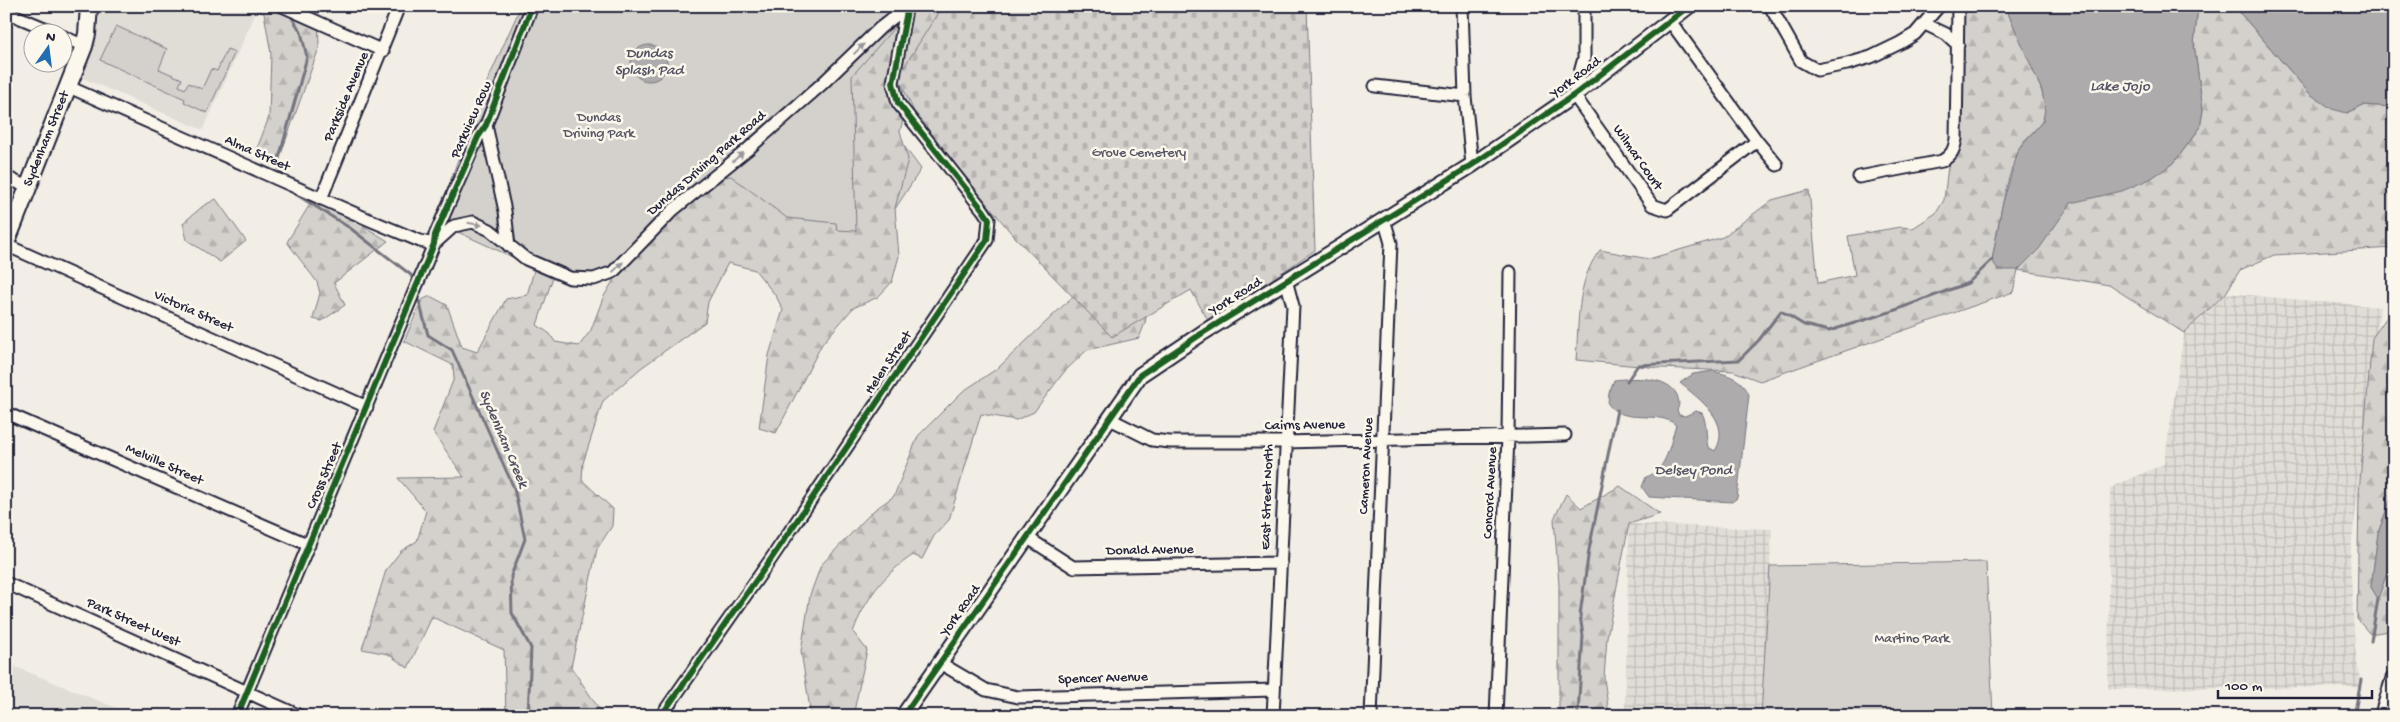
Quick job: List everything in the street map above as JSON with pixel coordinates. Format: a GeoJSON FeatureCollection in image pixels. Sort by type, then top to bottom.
{"type":"FeatureCollection","features":[{"type":"Feature","properties":{"kind":"main road","name":"Sydenham Street"},"geometry":{"type":"LineString","coordinates":[[6,244],[84,46],[89,6]]}},
{"type":"Feature","properties":{"kind":"main road"},"geometry":{"type":"LineString","coordinates":[[2383,716],[2394,680]]}},
{"type":"Feature","properties":{"kind":"street"},"geometry":{"type":"LineString","coordinates":[[282,6],[383,51]]}},
{"type":"Feature","properties":{"kind":"street","name":"Parkside Avenue"},"geometry":{"type":"LineString","coordinates":[[321,199],[400,6]]}},
{"type":"Feature","properties":{"kind":"street","name":"Parkview Row"},"geometry":{"type":"LineString","coordinates":[[434,244],[436,235],[478,138],[486,124],[532,6]]}},
{"type":"Feature","properties":{"kind":"street"},"geometry":{"type":"LineString","coordinates":[[1462,6],[1465,96],[1472,165]]}},
{"type":"Feature","properties":{"kind":"street"},"geometry":{"type":"LineString","coordinates":[[1574,95],[1584,58],[1584,6]]}},
{"type":"Feature","properties":{"kind":"street","name":"York Road"},"geometry":{"type":"LineString","coordinates":[[903,716],[1028,538],[1131,386],[1152,366],[1286,280],[1472,165],[1574,95],[1689,6]]}},
{"type":"Feature","properties":{"kind":"street"},"geometry":{"type":"LineString","coordinates":[[1770,6],[1802,61],[1817,70],[1870,57],[1915,34],[1940,6]]}},
{"type":"Feature","properties":{"kind":"street"},"geometry":{"type":"LineString","coordinates":[[1859,177],[1942,161],[1950,156],[1954,150],[1956,139],[1958,6]]}},
{"type":"Feature","properties":{"kind":"street","name":"Helen Street"},"geometry":{"type":"LineString","coordinates":[[661,716],[776,551],[987,240],[989,220],[983,210],[899,107],[893,83],[907,8]]}},
{"type":"Feature","properties":{"kind":"street","name":"Dundas Driving Park Road"},"geometry":{"type":"LineString","coordinates":[[434,244],[454,226],[473,222],[490,230],[526,259],[570,278],[594,279],[613,272],[673,210],[747,150],[823,83],[880,28],[907,8]]}},
{"type":"Feature","properties":{"kind":"street"},"geometry":{"type":"LineString","coordinates":[[7,11],[32,22]]}},
{"type":"Feature","properties":{"kind":"street"},"geometry":{"type":"LineString","coordinates":[[1670,20],[1777,165]]}},
{"type":"Feature","properties":{"kind":"street"},"geometry":{"type":"LineString","coordinates":[[1925,24],[1946,34],[1958,45]]}},
{"type":"Feature","properties":{"kind":"street"},"geometry":{"type":"LineString","coordinates":[[72,41],[84,46]]}},
{"type":"Feature","properties":{"kind":"street","name":"Alma Street"},"geometry":{"type":"LineString","coordinates":[[69,86],[321,199],[412,238],[434,244]]}},
{"type":"Feature","properties":{"kind":"street"},"geometry":{"type":"LineString","coordinates":[[1375,86],[1465,96]]}},
{"type":"Feature","properties":{"kind":"street","name":"Wilmar Court"},"geometry":{"type":"LineString","coordinates":[[1574,95],[1649,202],[1663,209],[1670,208],[1758,141]]}},
{"type":"Feature","properties":{"kind":"street"},"geometry":{"type":"LineString","coordinates":[[486,124],[505,211],[510,246]]}},
{"type":"Feature","properties":{"kind":"street"},"geometry":{"type":"LineString","coordinates":[[6,177],[27,187]]}},
{"type":"Feature","properties":{"kind":"street","name":"Cameron Avenue"},"geometry":{"type":"LineString","coordinates":[[1371,716],[1391,243],[1384,220]]}},
{"type":"Feature","properties":{"kind":"street","name":"Victoria Street"},"geometry":{"type":"LineString","coordinates":[[6,244],[368,407]]}},
{"type":"Feature","properties":{"kind":"street","name":"Cross Street"},"geometry":{"type":"LineString","coordinates":[[237,716],[368,407],[434,244]]}},
{"type":"Feature","properties":{"kind":"street","name":"Concord Avenue"},"geometry":{"type":"LineString","coordinates":[[1496,716],[1508,437],[1510,272]]}},
{"type":"Feature","properties":{"kind":"street","name":"East Street North"},"geometry":{"type":"LineString","coordinates":[[1273,716],[1293,306],[1286,280]]}},
{"type":"Feature","properties":{"kind":"street","name":"Melville Street"},"geometry":{"type":"LineString","coordinates":[[6,413],[309,545]]}},
{"type":"Feature","properties":{"kind":"street","name":"Cairns Avenue"},"geometry":{"type":"LineString","coordinates":[[1110,419],[1152,440],[1170,442],[1285,442],[1565,435]]}},
{"type":"Feature","properties":{"kind":"street","name":"Donald Avenue"},"geometry":{"type":"LineString","coordinates":[[1028,538],[1073,566],[1281,563]]}},
{"type":"Feature","properties":{"kind":"street","name":"Park Street West"},"geometry":{"type":"LineString","coordinates":[[6,583],[300,716]]}},
{"type":"Feature","properties":{"kind":"street","name":"Spencer Avenue"},"geometry":{"type":"LineString","coordinates":[[940,663],[986,690],[1000,695],[1018,697],[1274,690]]}},
{"type":"Feature","properties":{"kind":"shaded area"},"geometry":{"type":"Polygon","coordinates":[[[100,6],[248,6],[257,10],[203,130],[83,78],[100,14],[100,6]]]}},
{"type":"Feature","properties":{"kind":"shaded area"},"geometry":{"type":"Polygon","coordinates":[[[2226,293],[2380,307],[2350,558],[2355,648],[2361,687],[2108,689],[2110,488],[2164,464],[2184,333],[2226,293]]]}},
{"type":"Feature","properties":{"kind":"shaded area"},"geometry":{"type":"Polygon","coordinates":[[[1629,524],[1772,529],[1761,716],[1625,716],[1629,524]]]}},
{"type":"Feature","properties":{"kind":"shaded area"},"geometry":{"type":"Polygon","coordinates":[[[6,663],[136,716],[6,716],[6,663]]]}},
{"type":"Feature","properties":{"kind":"green space"},"geometry":{"type":"Polygon","coordinates":[[[248,6],[318,7],[319,48],[278,162],[255,154],[269,117],[271,54],[264,13],[248,6]]]}},
{"type":"Feature","properties":{"kind":"green space","name":"Dundas Driving Park"},"geometry":{"type":"Polygon","coordinates":[[[521,6],[942,6],[889,126],[921,169],[833,304],[718,181],[612,274],[585,285],[532,266],[436,222],[479,100],[521,6]]]}},
{"type":"Feature","properties":{"kind":"green space"},"geometry":{"type":"Polygon","coordinates":[[[913,6],[965,6],[926,39],[900,131],[908,159],[895,208],[899,256],[892,282],[878,297],[853,308],[822,344],[776,433],[759,428],[769,355],[783,310],[776,296],[755,270],[728,263],[708,302],[705,322],[641,368],[603,401],[583,463],[582,480],[613,509],[612,526],[597,549],[571,667],[604,716],[506,716],[504,650],[432,617],[408,668],[388,654],[362,649],[386,570],[401,551],[417,541],[426,511],[398,478],[464,477],[433,432],[454,378],[453,365],[404,341],[422,300],[430,296],[447,305],[462,347],[477,352],[506,299],[527,295],[535,267],[553,277],[537,325],[550,334],[555,342],[579,346],[591,330],[603,298],[613,281],[675,215],[723,177],[731,176],[787,218],[836,223],[837,230],[856,231],[852,76],[913,6]]]}},
{"type":"Feature","properties":{"kind":"green space","name":"Grove Cemetery"},"geometry":{"type":"Polygon","coordinates":[[[942,6],[1307,6],[1315,250],[1209,322],[1191,290],[1112,337],[1012,234],[917,118],[898,77],[942,6]]]}},
{"type":"Feature","properties":{"kind":"green space"},"geometry":{"type":"Polygon","coordinates":[[[1957,6],[2005,6],[2035,73],[2044,99],[2045,109],[2042,121],[2019,149],[2009,176],[1992,260],[2071,203],[2173,164],[2200,128],[2203,110],[2194,44],[2198,6],[2234,6],[2310,94],[2347,113],[2363,105],[2394,107],[2394,248],[2274,255],[2240,270],[2226,293],[2184,333],[2109,285],[2018,270],[2013,292],[1760,381],[1733,371],[1660,368],[1576,360],[1580,302],[1583,288],[1592,262],[1600,250],[1649,259],[1723,237],[1772,200],[1809,190],[1818,283],[1855,275],[1848,236],[1900,227],[1913,228],[1936,213],[1944,200],[1949,158],[1957,6]]]}},
{"type":"Feature","properties":{"kind":"green space"},"geometry":{"type":"Polygon","coordinates":[[[116,26],[167,49],[159,69],[182,79],[179,86],[185,89],[188,83],[202,89],[211,69],[217,71],[227,49],[235,52],[207,113],[184,102],[185,99],[100,60],[116,26]]]}},
{"type":"Feature","properties":{"kind":"green space"},"geometry":{"type":"Polygon","coordinates":[[[315,196],[388,241],[334,283],[345,305],[322,321],[313,319],[320,293],[317,282],[287,242],[315,196]]]}},
{"type":"Feature","properties":{"kind":"green space"},"geometry":{"type":"Polygon","coordinates":[[[216,199],[246,241],[220,262],[187,240],[183,223],[203,206],[216,199]]]}},
{"type":"Feature","properties":{"kind":"green space"},"geometry":{"type":"Polygon","coordinates":[[[1125,265],[1153,276],[1145,323],[1139,338],[1087,350],[1064,372],[1034,412],[1016,420],[981,414],[949,520],[934,536],[922,559],[913,555],[884,579],[870,598],[858,620],[853,632],[867,650],[853,716],[811,716],[801,651],[810,595],[821,565],[873,511],[894,496],[918,436],[962,392],[998,368],[1069,300],[1125,265]]]}},
{"type":"Feature","properties":{"kind":"green space"},"geometry":{"type":"Polygon","coordinates":[[[2394,307],[2394,490],[2378,533],[2371,587],[2378,598],[2394,552],[2394,630],[2370,634],[2357,619],[2359,493],[2372,338],[2394,307]]]}},
{"type":"Feature","properties":{"kind":"green space"},"geometry":{"type":"Polygon","coordinates":[[[1620,486],[1660,514],[1629,524],[1607,637],[1604,678],[1609,714],[1614,716],[1559,716],[1559,585],[1554,519],[1566,494],[1581,508],[1620,486]]]}},
{"type":"Feature","properties":{"kind":"green space","name":"Martino Park"},"geometry":{"type":"Polygon","coordinates":[[[1986,562],[1993,716],[1761,716],[1770,566],[1986,562]]]}},
{"type":"Feature","properties":{"kind":"water","name":"Lake Jojo"},"geometry":{"type":"Polygon","coordinates":[[[2005,6],[2198,6],[2194,44],[2203,110],[2200,128],[2173,164],[2150,179],[2122,191],[2071,203],[2039,249],[2018,270],[1998,270],[1992,260],[2002,206],[2019,148],[2043,121],[2045,108],[2042,91],[2005,6]]]}},
{"type":"Feature","properties":{"kind":"water"},"geometry":{"type":"Polygon","coordinates":[[[2234,6],[2394,6],[2394,107],[2363,105],[2347,113],[2332,109],[2310,94],[2234,6]]]}},
{"type":"Feature","properties":{"kind":"water","name":"Dundas Splash Pad"},"geometry":{"type":"Polygon","coordinates":[[[649,45],[656,46],[662,50],[666,56],[666,70],[662,76],[656,80],[649,81],[642,80],[636,76],[632,70],[631,63],[632,56],[636,50],[642,46],[649,45]]]}},
{"type":"Feature","properties":{"kind":"water","name":"Delsey Pond"},"geometry":{"type":"Polygon","coordinates":[[[1713,371],[1739,381],[1749,395],[1737,498],[1732,502],[1649,497],[1642,487],[1646,477],[1659,469],[1667,456],[1676,425],[1669,420],[1632,416],[1615,411],[1608,404],[1609,393],[1614,380],[1649,379],[1666,384],[1677,395],[1679,415],[1685,416],[1696,411],[1702,413],[1708,447],[1715,451],[1720,430],[1717,421],[1704,404],[1680,383],[1693,374],[1713,371]]]}},
{"type":"Feature","properties":{"kind":"water"},"geometry":{"type":"Polygon","coordinates":[[[2394,490],[2394,552],[2378,599],[2371,587],[2378,533],[2394,490]]]}},
{"type":"Feature","properties":{"kind":"waterway","name":"Sydenham Creek"},"geometry":{"type":"LineString","coordinates":[[280,172],[278,162],[307,57],[301,32],[291,16]]}},
{"type":"Feature","properties":{"kind":"waterway","name":"Sydenham Creek"},"geometry":{"type":"LineString","coordinates":[[289,190],[350,228],[411,275],[412,278]]}},
{"type":"Feature","properties":{"kind":"waterway"},"geometry":{"type":"LineString","coordinates":[[1627,381],[1638,365],[1739,360],[1759,340],[1781,311],[1804,325],[1829,331],[1890,312],[1968,283],[1992,260]]}},
{"type":"Feature","properties":{"kind":"waterway","name":"Sydenham Creek"},"geometry":{"type":"LineString","coordinates":[[419,301],[428,335],[452,350],[514,488],[525,539],[511,576],[512,613],[531,648],[528,716]]}},
{"type":"Feature","properties":{"kind":"waterway"},"geometry":{"type":"LineString","coordinates":[[1578,713],[1583,636],[1580,615],[1589,550],[1617,410]]}},
{"type":"Feature","properties":{"kind":"waterway"},"geometry":{"type":"LineString","coordinates":[[2371,641],[2378,599]]}},
{"type":"Feature","properties":{"kind":"waterway"},"geometry":{"type":"LineString","coordinates":[[2354,716],[2361,680]]}},
{"type":"Feature","properties":{"kind":"cycle path"},"geometry":{"type":"LineString","coordinates":[[237,716],[434,244],[435,235],[478,137],[486,125],[532,6]]}},
{"type":"Feature","properties":{"kind":"cycle path"},"geometry":{"type":"LineString","coordinates":[[661,716],[771,559],[987,240],[989,219],[898,103],[893,83],[908,6]]}},
{"type":"Feature","properties":{"kind":"cycle path"},"geometry":{"type":"LineString","coordinates":[[903,716],[1140,375],[1204,332],[1472,165],[1574,95],[1689,6]]}}]}
